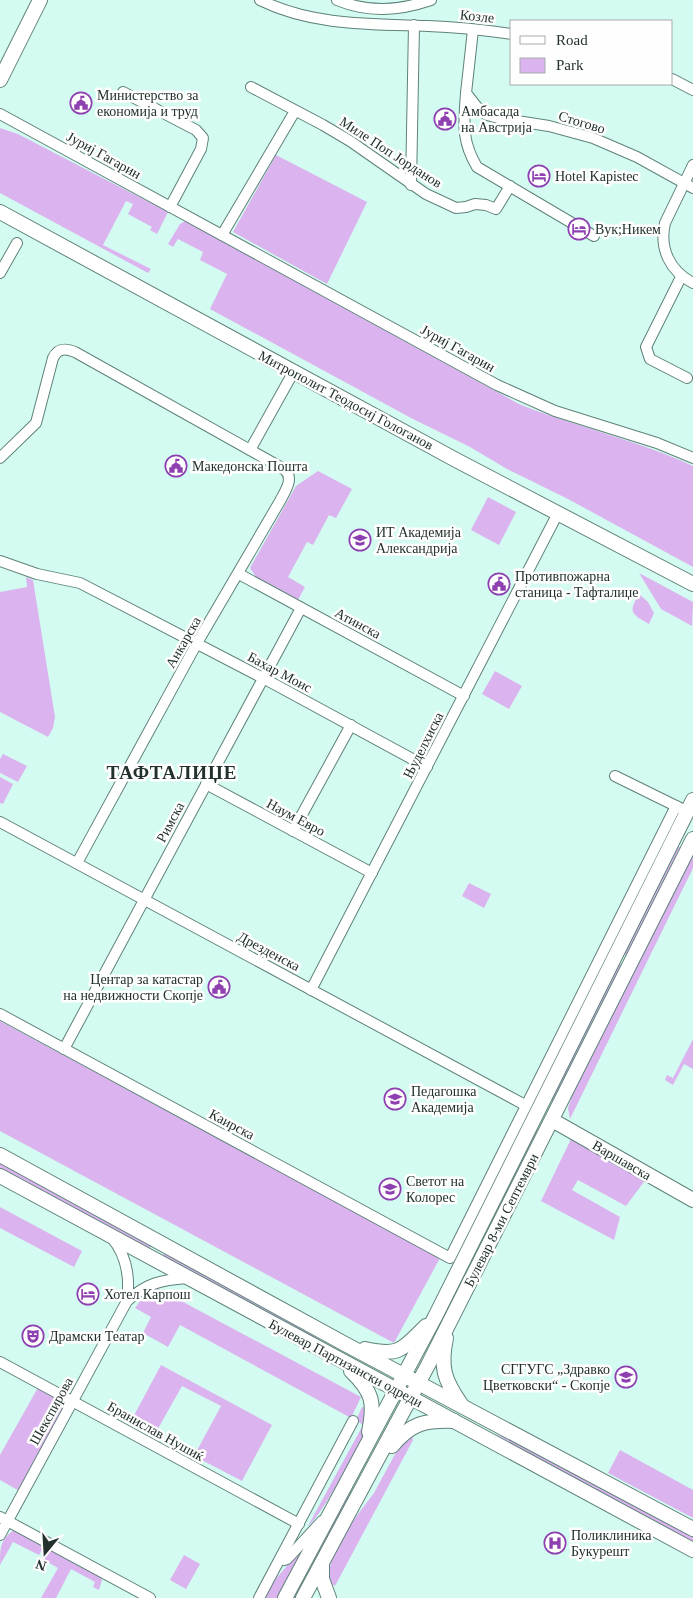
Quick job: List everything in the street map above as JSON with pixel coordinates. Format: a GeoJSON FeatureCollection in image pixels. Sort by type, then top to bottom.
{"type":"FeatureCollection","features":[{"type":"Feature","properties":{"kind":"street"},"geometry":{"type":"LineString","coordinates":[[0,80],[40,0]]}},
{"type":"Feature","properties":{"kind":"street","name":"Козле"},"geometry":{"type":"LineString","coordinates":[[260,0],[288,12],[365,25],[440,26],[510,34]]}},
{"type":"Feature","properties":{"kind":"street"},"geometry":{"type":"LineString","coordinates":[[337,0],[356,7],[377,10],[408,8],[431,0]]}},
{"type":"Feature","properties":{"kind":"street"},"geometry":{"type":"LineString","coordinates":[[411,185],[414,25]]}},
{"type":"Feature","properties":{"kind":"street"},"geometry":{"type":"LineString","coordinates":[[473,30],[464,133],[468,153],[477,167],[594,236]]}},
{"type":"Feature","properties":{"kind":"street"},"geometry":{"type":"LineString","coordinates":[[673,80],[693,90]]}},
{"type":"Feature","properties":{"kind":"street","name":"Миле Поп Јорданов"},"geometry":{"type":"LineString","coordinates":[[251,88],[350,141],[411,185],[456,208],[475,204],[486,205],[496,209],[510,186]]}},
{"type":"Feature","properties":{"kind":"street"},"geometry":{"type":"LineString","coordinates":[[124,92],[196,130],[203,138],[201,149],[170,207]]}},
{"type":"Feature","properties":{"kind":"street","name":"Стогово"},"geometry":{"type":"LineString","coordinates":[[466,93],[477,107],[487,114],[498,118],[550,126],[593,138],[637,157],[688,185]]}},
{"type":"Feature","properties":{"kind":"street"},"geometry":{"type":"LineString","coordinates":[[222,235],[295,111]]}},
{"type":"Feature","properties":{"kind":"street","name":"Јуриј Гагарин"},"geometry":{"type":"LineString","coordinates":[[0,114],[497,385],[555,411],[657,444],[693,458]]}},
{"type":"Feature","properties":{"kind":"street"},"geometry":{"type":"LineString","coordinates":[[693,165],[688,185],[664,223],[663,232],[666,251],[671,265],[681,276],[693,283]]}},
{"type":"Feature","properties":{"kind":"street","name":"Митрополит Теодосиј Гологанов"},"geometry":{"type":"LineString","coordinates":[[0,212],[294,372],[693,584]]}},
{"type":"Feature","properties":{"kind":"street"},"geometry":{"type":"LineString","coordinates":[[0,273],[17,243]]}},
{"type":"Feature","properties":{"kind":"street"},"geometry":{"type":"LineString","coordinates":[[681,276],[646,347],[650,359],[687,378]]}},
{"type":"Feature","properties":{"kind":"street","name":"Анкарска"},"geometry":{"type":"LineString","coordinates":[[0,458],[36,421],[54,356],[58,351],[64,349],[75,352],[250,450],[287,471],[290,477],[280,501],[197,643],[77,863]]}},
{"type":"Feature","properties":{"kind":"street"},"geometry":{"type":"LineString","coordinates":[[250,450],[294,372]]}},
{"type":"Feature","properties":{"kind":"street","name":"Њуделхиска"},"geometry":{"type":"LineString","coordinates":[[311,990],[558,513]]}},
{"type":"Feature","properties":{"kind":"street","name":"Бахар Моис"},"geometry":{"type":"LineString","coordinates":[[0,561],[37,574],[80,583],[197,643],[427,767]]}},
{"type":"Feature","properties":{"kind":"street","name":"Атинска"},"geometry":{"type":"LineString","coordinates":[[239,574],[464,696]]}},
{"type":"Feature","properties":{"kind":"street","name":"Римска"},"geometry":{"type":"LineString","coordinates":[[64,1049],[301,608]]}},
{"type":"Feature","properties":{"kind":"street"},"geometry":{"type":"LineString","coordinates":[[294,831],[350,725]]}},
{"type":"Feature","properties":{"kind":"street"},"geometry":{"type":"LineString","coordinates":[[495,1182],[532,1092],[686,806],[615,776]]}},
{"type":"Feature","properties":{"kind":"street","name":"Наум Евро"},"geometry":{"type":"LineString","coordinates":[[206,784],[372,873]]}},
{"type":"Feature","properties":{"kind":"street","name":"Булевар 8-ми Септември"},"geometry":{"type":"LineString","coordinates":[[285,1598],[435,1317],[495,1182],[549,1090],[686,806]]}},
{"type":"Feature","properties":{"kind":"street","name":"Дрезденска"},"geometry":{"type":"LineString","coordinates":[[0,822],[526,1105]]}},
{"type":"Feature","properties":{"kind":"street","name":"Булевар 8-ми Септември"},"geometry":{"type":"LineString","coordinates":[[303,1598],[411,1398],[693,839]]}},
{"type":"Feature","properties":{"kind":"street","name":"Каирска"},"geometry":{"type":"LineString","coordinates":[[0,1014],[450,1258],[495,1182]]}},
{"type":"Feature","properties":{"kind":"street"},"geometry":{"type":"LineString","coordinates":[[532,1092],[549,1090]]}},
{"type":"Feature","properties":{"kind":"street","name":"Варшавска"},"geometry":{"type":"LineString","coordinates":[[552,1120],[693,1200]]}},
{"type":"Feature","properties":{"kind":"street","name":"Булевар Партизански одреди"},"geometry":{"type":"LineString","coordinates":[[0,1156],[345,1344],[693,1529]]}},
{"type":"Feature","properties":{"kind":"street","name":"Булевар Партизански одреди"},"geometry":{"type":"LineString","coordinates":[[0,1176],[693,1550]]}},
{"type":"Feature","properties":{"kind":"street","name":"Шекспирова"},"geometry":{"type":"LineString","coordinates":[[109,1235],[116,1243],[127,1269],[129,1279],[127,1301]]}},
{"type":"Feature","properties":{"kind":"street","name":"Шекспирова"},"geometry":{"type":"LineString","coordinates":[[0,1535],[4,1519],[127,1301],[139,1290],[152,1283],[168,1279],[188,1278]]}},
{"type":"Feature","properties":{"kind":"street"},"geometry":{"type":"LineString","coordinates":[[345,1344],[379,1352],[390,1353],[398,1351],[407,1345],[435,1317]]}},
{"type":"Feature","properties":{"kind":"street"},"geometry":{"type":"LineString","coordinates":[[448,1325],[444,1344],[443,1372],[448,1386],[462,1406]]}},
{"type":"Feature","properties":{"kind":"street"},"geometry":{"type":"LineString","coordinates":[[337,1359],[362,1382],[373,1402],[373,1414],[365,1448]]}},
{"type":"Feature","properties":{"kind":"street","name":"Бранислав Нушиќ"},"geometry":{"type":"LineString","coordinates":[[0,1362],[299,1524]]}},
{"type":"Feature","properties":{"kind":"street","name":"Булевар 8-ми Септември"},"geometry":{"type":"LineString","coordinates":[[259,1598],[353,1421]]}},
{"type":"Feature","properties":{"kind":"street"},"geometry":{"type":"LineString","coordinates":[[375,1466],[403,1433],[412,1426],[422,1422],[455,1421]]}},
{"type":"Feature","properties":{"kind":"street","name":"Булевар 8-ми Септември"},"geometry":{"type":"LineString","coordinates":[[281,1559],[286,1559],[333,1510]]}},
{"type":"Feature","properties":{"kind":"street"},"geometry":{"type":"LineString","coordinates":[[4,1519],[150,1598]]}},
{"type":"Feature","properties":{"kind":"street"},"geometry":{"type":"LineString","coordinates":[[322,1562],[322,1579],[329,1598]]}},
{"type":"Feature","properties":{"kind":"green space"},"geometry":{"type":"Polygon","coordinates":[[[0,128],[18,134],[168,212],[157,234],[150,230],[152,227],[128,214],[133,204],[126,201],[103,245],[151,269],[148,273],[0,193],[0,128]]]}},
{"type":"Feature","properties":{"kind":"green space"},"geometry":{"type":"Polygon","coordinates":[[[276,155],[367,202],[327,284],[233,232],[276,155]]]}},
{"type":"Feature","properties":{"kind":"green space"},"geometry":{"type":"Polygon","coordinates":[[[185,221],[519,404],[650,449],[693,466],[693,567],[210,309],[227,274],[200,260],[203,252],[178,239],[173,247],[168,244],[180,224],[185,221]]]}},
{"type":"Feature","properties":{"kind":"green space"},"geometry":{"type":"Polygon","coordinates":[[[318,471],[352,489],[336,518],[329,515],[313,545],[307,542],[288,577],[305,587],[298,600],[256,577],[250,568],[296,486],[318,471]]]}},
{"type":"Feature","properties":{"kind":"green space"},"geometry":{"type":"Polygon","coordinates":[[[488,497],[516,512],[499,545],[471,530],[488,497]]]}},
{"type":"Feature","properties":{"kind":"green space"},"geometry":{"type":"Polygon","coordinates":[[[639,573],[693,602],[692,626],[661,609],[639,573]]]}},
{"type":"Feature","properties":{"kind":"green space"},"geometry":{"type":"Polygon","coordinates":[[[26,577],[33,580],[55,717],[53,728],[48,737],[0,712],[0,592],[27,587],[26,577]]]}},
{"type":"Feature","properties":{"kind":"green space"},"geometry":{"type":"Polygon","coordinates":[[[639,594],[648,602],[654,613],[649,624],[638,618],[633,612],[633,605],[639,594]]]}},
{"type":"Feature","properties":{"kind":"green space"},"geometry":{"type":"Polygon","coordinates":[[[495,671],[522,686],[509,709],[482,694],[495,671]]]}},
{"type":"Feature","properties":{"kind":"green space"},"geometry":{"type":"Polygon","coordinates":[[[3,754],[27,766],[18,782],[0,773],[0,759],[3,754]]]}},
{"type":"Feature","properties":{"kind":"green space"},"geometry":{"type":"Polygon","coordinates":[[[0,777],[13,784],[3,804],[0,803],[0,777]]]}},
{"type":"Feature","properties":{"kind":"green space"},"geometry":{"type":"Polygon","coordinates":[[[677,846],[682,848],[629,956],[624,954],[677,846]]]}},
{"type":"Feature","properties":{"kind":"green space"},"geometry":{"type":"Polygon","coordinates":[[[693,854],[693,868],[570,1119],[568,1108],[574,1091],[693,854]]]}},
{"type":"Feature","properties":{"kind":"green space"},"geometry":{"type":"Polygon","coordinates":[[[469,883],[491,894],[484,908],[462,896],[469,883]]]}},
{"type":"Feature","properties":{"kind":"green space"},"geometry":{"type":"Polygon","coordinates":[[[618,963],[624,966],[556,1103],[551,1100],[618,963]]]}},
{"type":"Feature","properties":{"kind":"green space"},"geometry":{"type":"Polygon","coordinates":[[[0,1021],[440,1258],[394,1343],[0,1131],[0,1021]]]}},
{"type":"Feature","properties":{"kind":"green space"},"geometry":{"type":"Polygon","coordinates":[[[693,1039],[693,1069],[684,1064],[673,1085],[665,1080],[667,1075],[673,1078],[693,1039]]]}},
{"type":"Feature","properties":{"kind":"green space"},"geometry":{"type":"Polygon","coordinates":[[[536,1130],[541,1133],[454,1300],[467,1266],[536,1130]]]}},
{"type":"Feature","properties":{"kind":"green space"},"geometry":{"type":"Polygon","coordinates":[[[572,1137],[646,1179],[626,1206],[578,1180],[572,1190],[620,1217],[614,1240],[541,1201],[572,1137]]]}},
{"type":"Feature","properties":{"kind":"green space"},"geometry":{"type":"Polygon","coordinates":[[[0,1163],[151,1246],[148,1251],[0,1169],[0,1163]]]}},
{"type":"Feature","properties":{"kind":"green space"},"geometry":{"type":"Polygon","coordinates":[[[0,1207],[82,1251],[74,1267],[0,1228],[0,1207]]]}},
{"type":"Feature","properties":{"kind":"green space"},"geometry":{"type":"Polygon","coordinates":[[[165,1253],[383,1369],[328,1342],[295,1330],[161,1258],[165,1253]]]}},
{"type":"Feature","properties":{"kind":"green space"},"geometry":{"type":"Polygon","coordinates":[[[157,1288],[361,1397],[351,1418],[180,1325],[168,1347],[143,1333],[151,1317],[135,1308],[145,1294],[157,1288]]]}},
{"type":"Feature","properties":{"kind":"green space"},"geometry":{"type":"Polygon","coordinates":[[[161,1365],[272,1425],[242,1481],[194,1456],[221,1406],[182,1386],[155,1434],[131,1421],[161,1365]]]}},
{"type":"Feature","properties":{"kind":"green space"},"geometry":{"type":"Polygon","coordinates":[[[40,1384],[73,1401],[23,1493],[0,1480],[0,1455],[40,1384]]]}},
{"type":"Feature","properties":{"kind":"green space"},"geometry":{"type":"Polygon","coordinates":[[[362,1407],[370,1409],[366,1429],[330,1496],[308,1526],[363,1425],[356,1420],[362,1407]]]}},
{"type":"Feature","properties":{"kind":"green space"},"geometry":{"type":"Polygon","coordinates":[[[412,1434],[413,1440],[335,1586],[332,1584],[328,1574],[332,1559],[349,1526],[374,1493],[401,1443],[412,1434]]]}},
{"type":"Feature","properties":{"kind":"green space"},"geometry":{"type":"Polygon","coordinates":[[[495,1434],[524,1444],[693,1537],[693,1544],[495,1434]]]}},
{"type":"Feature","properties":{"kind":"green space"},"geometry":{"type":"Polygon","coordinates":[[[620,1450],[693,1490],[693,1518],[608,1473],[620,1450]]]}},
{"type":"Feature","properties":{"kind":"green space"},"geometry":{"type":"Polygon","coordinates":[[[350,1492],[352,1493],[298,1598],[292,1598],[350,1492]]]}},
{"type":"Feature","properties":{"kind":"green space"},"geometry":{"type":"Polygon","coordinates":[[[14,1530],[45,1544],[39,1555],[13,1542],[0,1565],[3,1541],[14,1530]]]}},
{"type":"Feature","properties":{"kind":"green space"},"geometry":{"type":"Polygon","coordinates":[[[308,1541],[279,1598],[264,1598],[274,1581],[308,1541]]]}},
{"type":"Feature","properties":{"kind":"green space"},"geometry":{"type":"Polygon","coordinates":[[[50,1548],[100,1575],[102,1580],[99,1590],[93,1587],[95,1582],[71,1569],[56,1598],[41,1598],[58,1568],[44,1560],[50,1548]]]}},
{"type":"Feature","properties":{"kind":"green space"},"geometry":{"type":"Polygon","coordinates":[[[184,1555],[200,1564],[186,1589],[170,1580],[184,1555]]]}},
{"type":"Feature","properties":{"kind":"place","name":"Министерство за економија и труд"},"geometry":{"type":"Point","coordinates":[81,103]}},
{"type":"Feature","properties":{"kind":"place","name":"Амбасада на Австрија"},"geometry":{"type":"Point","coordinates":[445,119]}},
{"type":"Feature","properties":{"kind":"place","name":"Hotel Kapistec"},"geometry":{"type":"Point","coordinates":[539,176]}},
{"type":"Feature","properties":{"kind":"place","name":"Вук;Никем"},"geometry":{"type":"Point","coordinates":[579,229]}},
{"type":"Feature","properties":{"kind":"place","name":"Македонска Пошта"},"geometry":{"type":"Point","coordinates":[176,466]}},
{"type":"Feature","properties":{"kind":"place","name":"ИТ Академија Александрија"},"geometry":{"type":"Point","coordinates":[360,540]}},
{"type":"Feature","properties":{"kind":"place","name":"Противпожарна станица - Тафталиџе"},"geometry":{"type":"Point","coordinates":[499,584]}},
{"type":"Feature","properties":{"kind":"place","name":"Центар за катастар на недвижности Скопје"},"geometry":{"type":"Point","coordinates":[219,987]}},
{"type":"Feature","properties":{"kind":"place","name":"Педагошка Академија"},"geometry":{"type":"Point","coordinates":[395,1099]}},
{"type":"Feature","properties":{"kind":"place","name":"Светот на Колорес"},"geometry":{"type":"Point","coordinates":[390,1189]}},
{"type":"Feature","properties":{"kind":"place","name":"Хотел Карпош"},"geometry":{"type":"Point","coordinates":[88,1294]}},
{"type":"Feature","properties":{"kind":"place","name":"Драмски Театар"},"geometry":{"type":"Point","coordinates":[33,1336]}},
{"type":"Feature","properties":{"kind":"place","name":"СГГУГС „Здравко Цветковски“ - Скопје"},"geometry":{"type":"Point","coordinates":[626,1377]}},
{"type":"Feature","properties":{"kind":"place","name":"Поликлиника Букурешт"},"geometry":{"type":"Point","coordinates":[555,1543]}},
{"type":"Feature","properties":{"kind":"district","name":"ТАФТАЛИЏЕ"},"geometry":{"type":"Point","coordinates":[172,772]}}]}
